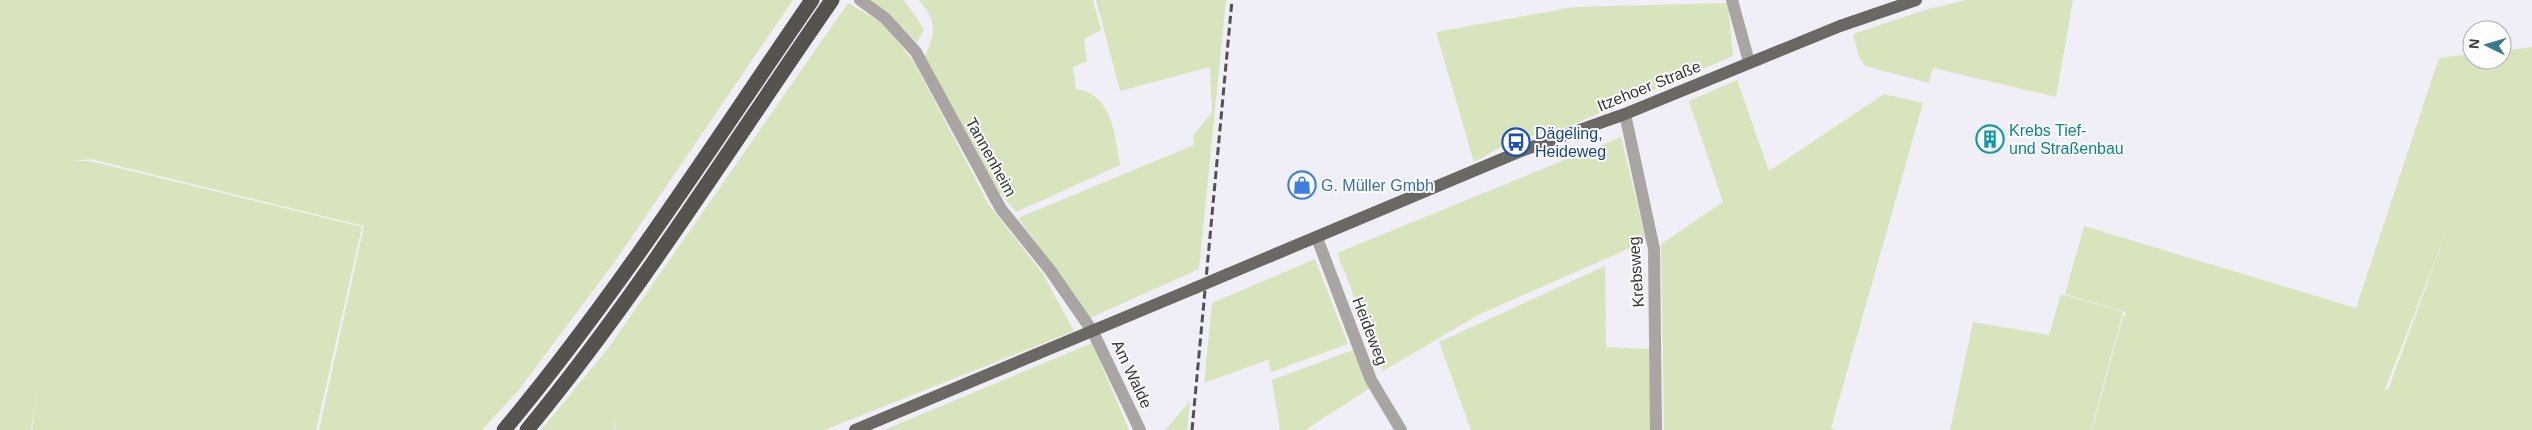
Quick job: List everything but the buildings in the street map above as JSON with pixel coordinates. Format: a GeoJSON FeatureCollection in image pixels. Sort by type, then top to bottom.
{"type":"FeatureCollection","features":[{"type":"Feature","properties":{"kind":"highway"},"geometry":{"type":"LineString","coordinates":[[504,430],[538,389],[609,294],[812,0]]}},
{"type":"Feature","properties":{"kind":"highway"},"geometry":{"type":"LineString","coordinates":[[527,430],[564,383],[677,229],[832,0]]}},
{"type":"Feature","properties":{"kind":"main road","name":"Itzehoer Straße"},"geometry":{"type":"LineString","coordinates":[[855,430],[1093,332],[1521,151],[1625,114],[1840,26],[1916,0]]}},
{"type":"Feature","properties":{"kind":"street","name":"Tannenheim"},"geometry":{"type":"LineString","coordinates":[[860,0],[885,18],[912,47],[1001,209],[1050,270],[1093,332]]}},
{"type":"Feature","properties":{"kind":"street"},"geometry":{"type":"LineString","coordinates":[[1732,0],[1749,62]]}},
{"type":"Feature","properties":{"kind":"street","name":"Krebsweg"},"geometry":{"type":"LineString","coordinates":[[1625,114],[1654,249],[1656,430]]}},
{"type":"Feature","properties":{"kind":"street","name":"Heideweg"},"geometry":{"type":"LineString","coordinates":[[1317,238],[1371,380],[1401,430]]}},
{"type":"Feature","properties":{"kind":"street","name":"Am Walde"},"geometry":{"type":"LineString","coordinates":[[1093,332],[1140,430]]}},
{"type":"Feature","properties":{"kind":"green space"},"geometry":{"type":"Polygon","coordinates":[[[0,0],[793,0],[616,260],[518,391],[482,430],[319,430],[364,226],[90,159],[72,161],[90,161],[362,227],[316,430],[32,430],[38,383],[31,430],[0,430],[0,0]]]}},
{"type":"Feature","properties":{"kind":"green space"},"geometry":{"type":"Polygon","coordinates":[[[871,0],[904,0],[924,29],[917,42],[871,0]]]}},
{"type":"Feature","properties":{"kind":"green space"},"geometry":{"type":"Polygon","coordinates":[[[919,0],[1093,0],[1101,30],[1084,39],[1087,61],[1073,67],[1076,89],[1088,92],[1097,98],[1104,107],[1110,118],[1120,165],[1016,212],[994,186],[925,56],[933,33],[933,27],[929,14],[919,0]]]}},
{"type":"Feature","properties":{"kind":"green space"},"geometry":{"type":"Polygon","coordinates":[[[1096,0],[1226,0],[1199,269],[1090,318],[1018,218],[1194,145],[1193,136],[1212,112],[1210,67],[1120,91],[1096,0]]]}},
{"type":"Feature","properties":{"kind":"green space"},"geometry":{"type":"Polygon","coordinates":[[[1967,0],[2073,0],[2056,97],[1933,68],[1929,83],[1865,66],[1858,54],[1853,34],[1928,9],[1967,0]]]}},
{"type":"Feature","properties":{"kind":"green space"},"geometry":{"type":"Polygon","coordinates":[[[848,3],[883,23],[914,62],[989,205],[1043,274],[1074,331],[824,430],[616,430],[613,414],[615,430],[541,430],[609,347],[848,3]]]}},
{"type":"Feature","properties":{"kind":"green space"},"geometry":{"type":"Polygon","coordinates":[[[1728,3],[1733,56],[1560,130],[1513,140],[1474,162],[1436,32],[1574,7],[1728,3]]]}},
{"type":"Feature","properties":{"kind":"green space"},"geometry":{"type":"Polygon","coordinates":[[[2532,47],[2532,430],[2092,430],[2123,316],[2126,316],[2125,312],[2065,294],[2084,226],[2356,308],[2439,58],[2462,55],[2462,70],[2512,70],[2512,50],[2532,47]],[[2446,233],[2385,389],[2383,389],[2388,390],[2446,233]]]}},
{"type":"Feature","properties":{"kind":"green space"},"geometry":{"type":"Polygon","coordinates":[[[1737,80],[1769,171],[1884,94],[1923,103],[1831,428],[1836,430],[1664,430],[1661,244],[1723,202],[1689,101],[1737,80]]]}},
{"type":"Feature","properties":{"kind":"green space"},"geometry":{"type":"Polygon","coordinates":[[[1621,137],[1646,241],[1480,314],[1383,371],[1337,253],[1621,137]]]}},
{"type":"Feature","properties":{"kind":"green space"},"geometry":{"type":"Polygon","coordinates":[[[1315,259],[1348,344],[1271,372],[1268,360],[1204,383],[1212,303],[1315,259]]]}},
{"type":"Feature","properties":{"kind":"green space"},"geometry":{"type":"Polygon","coordinates":[[[1605,266],[1606,347],[1649,349],[1651,430],[1471,430],[1439,342],[1605,266]]]}},
{"type":"Feature","properties":{"kind":"green space"},"geometry":{"type":"Polygon","coordinates":[[[2061,294],[2123,312],[2091,430],[1950,430],[1973,322],[2049,335],[2061,294]]]}},
{"type":"Feature","properties":{"kind":"green space"},"geometry":{"type":"Polygon","coordinates":[[[1092,343],[1129,430],[884,430],[1092,343]]]}},
{"type":"Feature","properties":{"kind":"green space"},"geometry":{"type":"Polygon","coordinates":[[[1353,350],[1370,388],[1305,430],[1280,430],[1272,380],[1353,350]]]}},
{"type":"Feature","properties":{"kind":"green space"},"geometry":{"type":"Polygon","coordinates":[[[1190,401],[1187,430],[1165,430],[1190,401]]]}},
{"type":"Feature","properties":{"kind":"railway"},"geometry":{"type":"LineString","coordinates":[[1192,430],[1232,0]]}},
{"type":"Feature","properties":{"kind":"place","name":"Krebs Tief- und Straßenbau"},"geometry":{"type":"Point","coordinates":[1990,139]}},
{"type":"Feature","properties":{"kind":"place","name":"Dägeling, Heideweg"},"geometry":{"type":"Point","coordinates":[1516,142]}},
{"type":"Feature","properties":{"kind":"place","name":"G. Müller Gmbh"},"geometry":{"type":"Point","coordinates":[1302,185]}}]}
